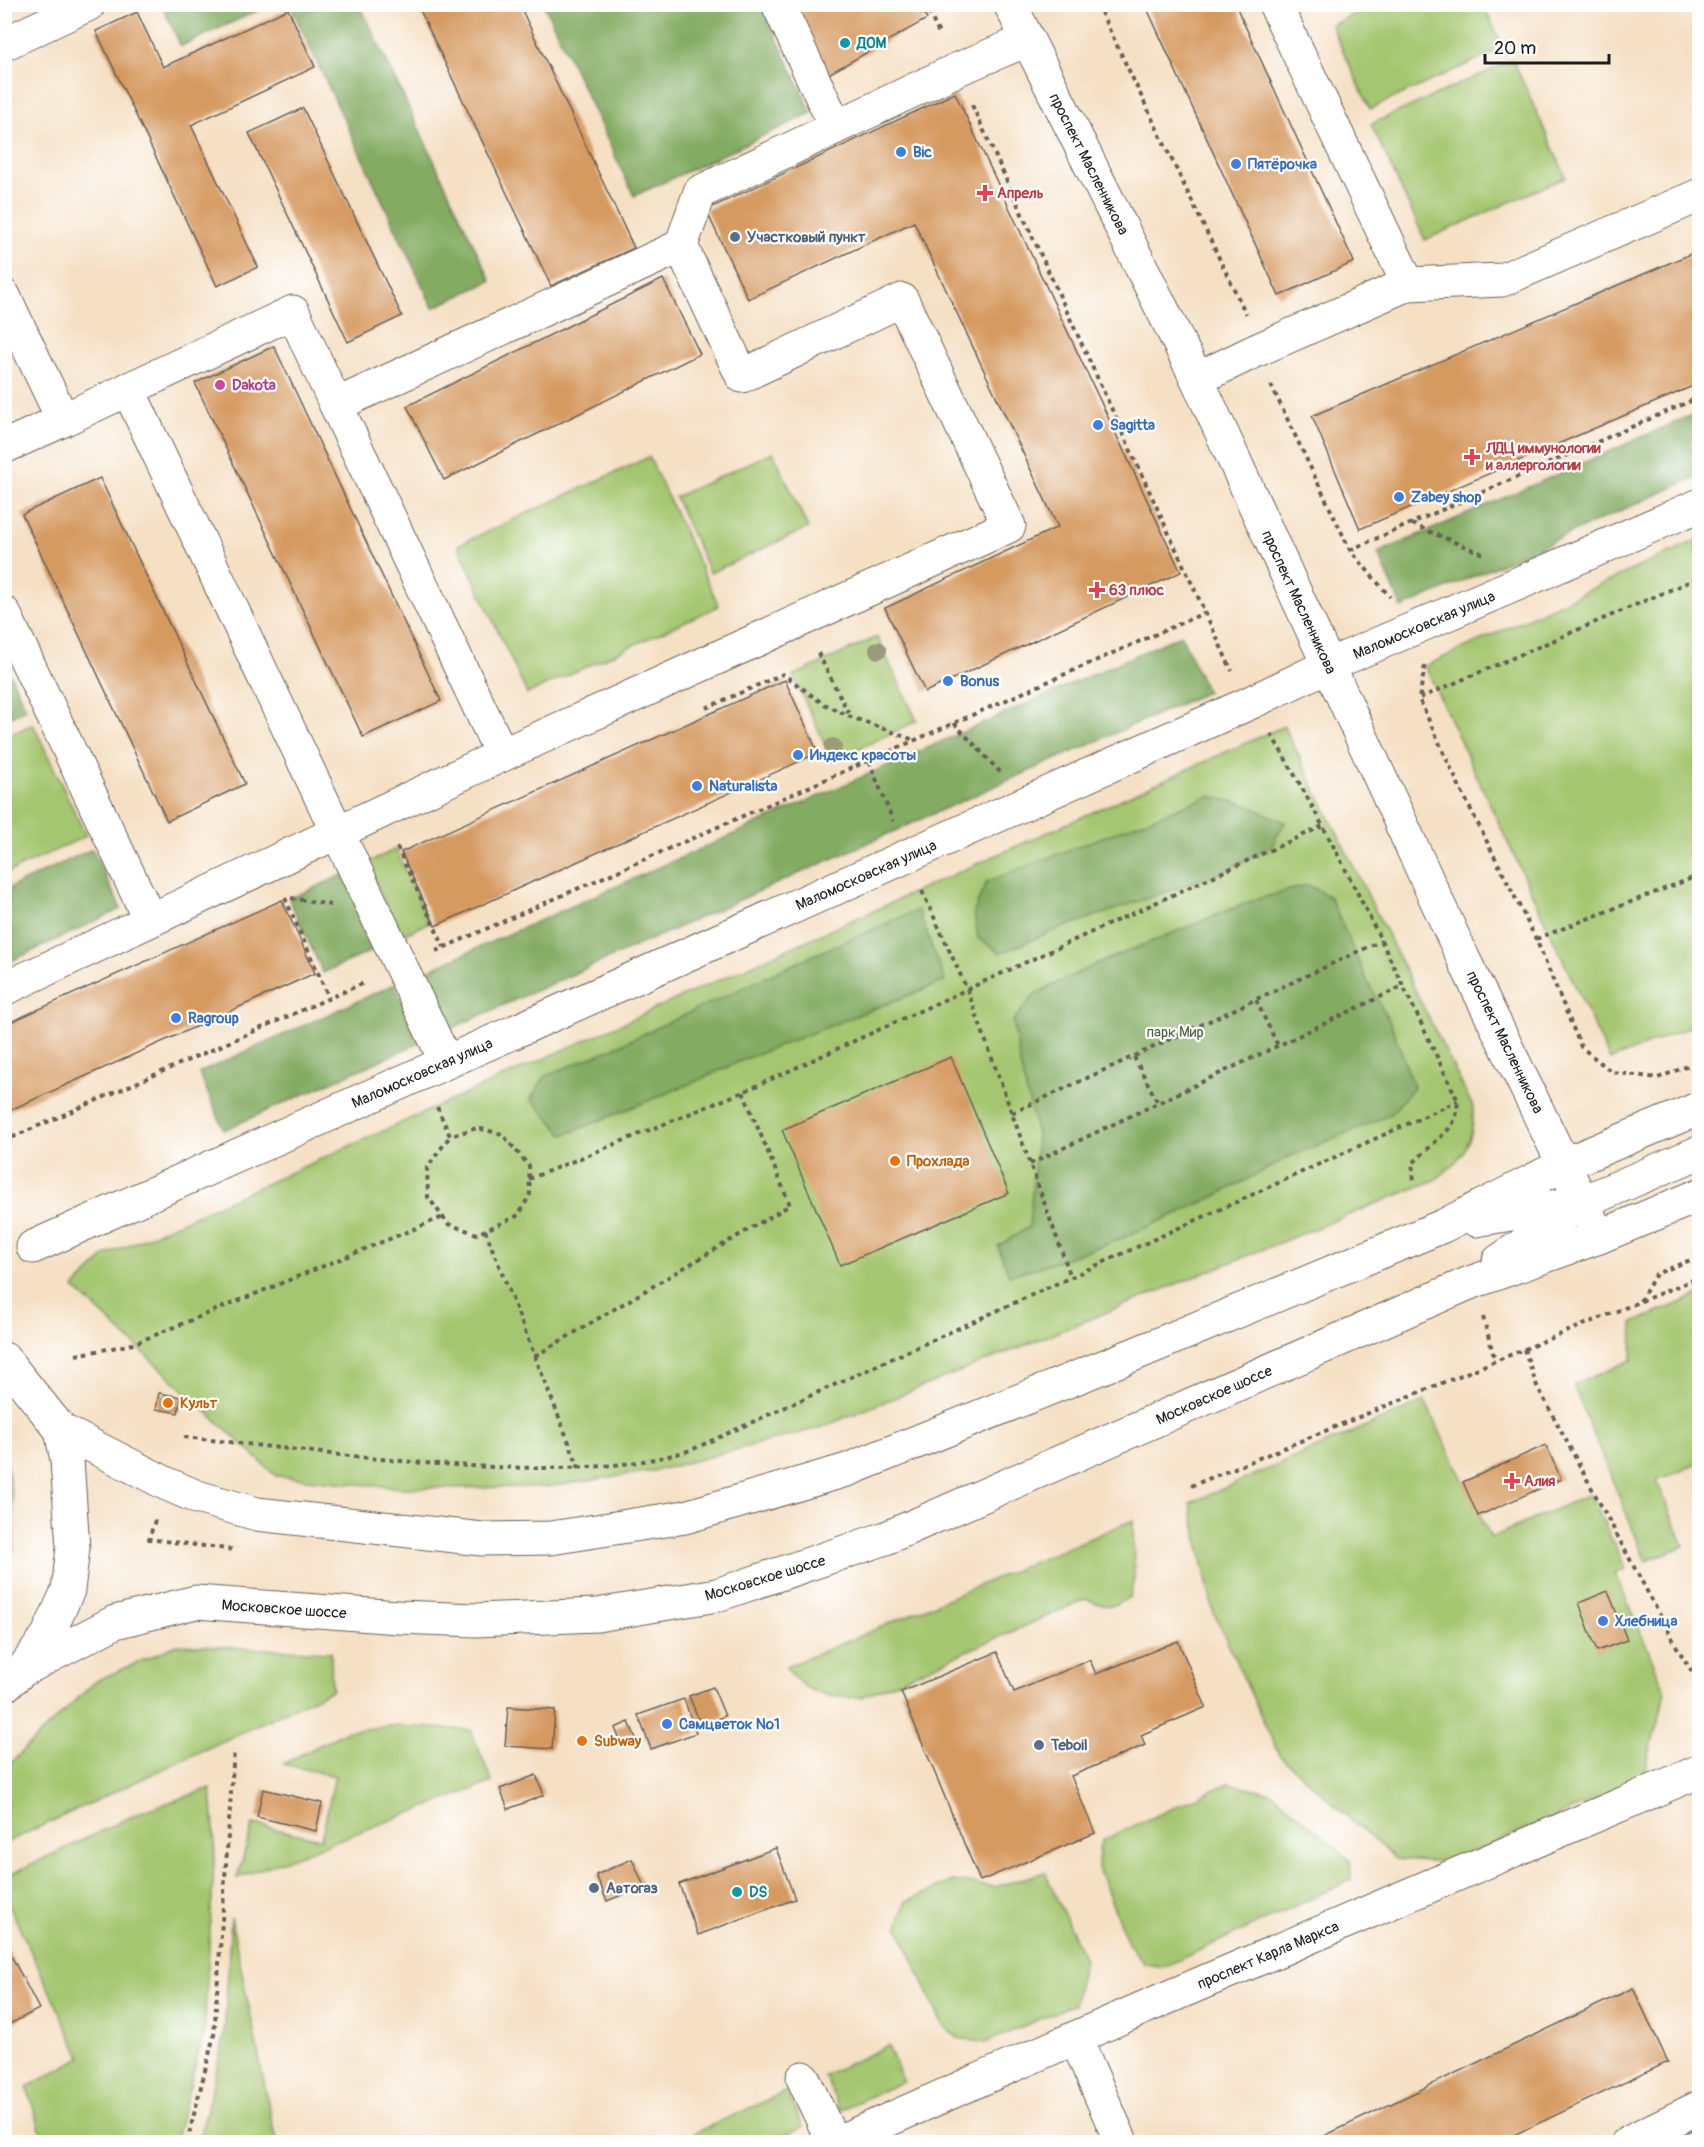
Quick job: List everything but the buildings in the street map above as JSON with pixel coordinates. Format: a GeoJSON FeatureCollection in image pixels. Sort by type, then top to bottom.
{"type":"FeatureCollection","features":[{"type":"Feature","properties":{"kind":"main road"},"geometry":{"type":"LineString","coordinates":[[4,44],[89,4]]}},
{"type":"Feature","properties":{"kind":"main road"},"geometry":{"type":"LineString","coordinates":[[778,4],[836,126]]}},
{"type":"Feature","properties":{"kind":"main road","name":"проспект Масленникова"},"geometry":{"type":"LineString","coordinates":[[1010,4],[1197,379],[1463,958],[1599,1237]]}},
{"type":"Feature","properties":{"kind":"main road"},"geometry":{"type":"LineString","coordinates":[[1275,4],[1408,284]]}},
{"type":"Feature","properties":{"kind":"main road"},"geometry":{"type":"LineString","coordinates":[[4,988],[502,755],[1009,526],[902,300],[742,376],[681,246],[700,192],[956,70],[1027,40]]}},
{"type":"Feature","properties":{"kind":"main road"},"geometry":{"type":"LineString","coordinates":[[1197,379],[1408,284],[1502,280],[1700,195]]}},
{"type":"Feature","properties":{"kind":"main road"},"geometry":{"type":"LineString","coordinates":[[336,405],[681,246]]}},
{"type":"Feature","properties":{"kind":"main road"},"geometry":{"type":"LineString","coordinates":[[4,296],[63,420]]}},
{"type":"Feature","properties":{"kind":"main road"},"geometry":{"type":"LineString","coordinates":[[4,447],[292,312],[502,755]]}},
{"type":"Feature","properties":{"kind":"main road"},"geometry":{"type":"LineString","coordinates":[[129,389],[401,967],[434,1068]]}},
{"type":"Feature","properties":{"kind":"main road","name":"Маломосковская улица"},"geometry":{"type":"LineString","coordinates":[[33,1248],[1254,701],[1329,665],[1535,577],[1696,516]]}},
{"type":"Feature","properties":{"kind":"main road"},"geometry":{"type":"LineString","coordinates":[[4,613],[150,920]]}},
{"type":"Feature","properties":{"kind":"main road","name":"Московское шоссе"},"geometry":{"type":"LineString","coordinates":[[4,1359],[61,1430],[167,1485],[197,1497],[257,1514],[482,1539],[551,1538],[685,1517],[847,1470],[1443,1226],[1565,1164],[1700,1108]]}},
{"type":"Feature","properties":{"kind":"main road","name":"Московское шоссе"},"geometry":{"type":"LineString","coordinates":[[1443,1226],[1583,1202],[1700,1152]]}},
{"type":"Feature","properties":{"kind":"main road","name":"Московское шоссе"},"geometry":{"type":"LineString","coordinates":[[14,1678],[115,1622],[196,1602],[398,1617],[477,1620],[597,1615],[717,1595],[886,1538],[1474,1298],[1599,1237],[1700,1195]]}},
{"type":"Feature","properties":{"kind":"main road","name":"Московское шоссе"},"geometry":{"type":"LineString","coordinates":[[1474,1298],[1583,1202]]}},
{"type":"Feature","properties":{"kind":"main road","name":"Московское шоссе"},"geometry":{"type":"LineString","coordinates":[[14,1678],[48,1635],[68,1590],[73,1548],[67,1460],[61,1430]]}},
{"type":"Feature","properties":{"kind":"main road","name":"проспект Карла Маркса"},"geometry":{"type":"LineString","coordinates":[[838,2142],[1143,2008],[1700,1772]]}},
{"type":"Feature","properties":{"kind":"main road"},"geometry":{"type":"LineString","coordinates":[[1076,2039],[1121,2142]]}},
{"type":"Feature","properties":{"kind":"main road"},"geometry":{"type":"LineString","coordinates":[[803,2078],[833,2142]]}},
{"type":"Feature","properties":{"kind":"main road"},"geometry":{"type":"LineString","coordinates":[[1628,2142],[1700,2107]]}},
{"type":"Feature","properties":{"kind":"path"},"geometry":{"type":"LineString","coordinates":[[925,4],[1236,680]]}},
{"type":"Feature","properties":{"kind":"path"},"geometry":{"type":"LineString","coordinates":[[1097,4],[1244,308],[1255,351],[1350,550],[1396,605]]}},
{"type":"Feature","properties":{"kind":"path"},"geometry":{"type":"LineString","coordinates":[[1350,550],[1700,397]]}},
{"type":"Feature","properties":{"kind":"path"},"geometry":{"type":"LineString","coordinates":[[1411,524],[1535,577]]}},
{"type":"Feature","properties":{"kind":"path"},"geometry":{"type":"LineString","coordinates":[[1419,699],[1700,577]]}},
{"type":"Feature","properties":{"kind":"path"},"geometry":{"type":"LineString","coordinates":[[4,1141],[1204,613]]}},
{"type":"Feature","properties":{"kind":"path"},"geometry":{"type":"LineString","coordinates":[[803,619],[851,717]]}},
{"type":"Feature","properties":{"kind":"path"},"geometry":{"type":"LineString","coordinates":[[1425,666],[1419,699],[1461,790],[1536,939],[1581,1047],[1612,1072],[1658,1077],[1700,1061]]}},
{"type":"Feature","properties":{"kind":"path"},"geometry":{"type":"LineString","coordinates":[[783,674],[822,703],[851,717],[914,740]]}},
{"type":"Feature","properties":{"kind":"path"},"geometry":{"type":"LineString","coordinates":[[954,723],[1029,802]]}},
{"type":"Feature","properties":{"kind":"path"},"geometry":{"type":"LineString","coordinates":[[1268,728],[1323,826],[1458,1101],[1456,1117],[1450,1127],[1412,1164],[1414,1180]]}},
{"type":"Feature","properties":{"kind":"path"},"geometry":{"type":"LineString","coordinates":[[869,761],[907,856],[967,989],[1071,1277]]}},
{"type":"Feature","properties":{"kind":"path"},"geometry":{"type":"LineString","coordinates":[[529,1179],[743,1092],[1323,826]]}},
{"type":"Feature","properties":{"kind":"path"},"geometry":{"type":"LineString","coordinates":[[396,846],[444,947]]}},
{"type":"Feature","properties":{"kind":"path"},"geometry":{"type":"LineString","coordinates":[[1536,939],[1700,875]]}},
{"type":"Feature","properties":{"kind":"path"},"geometry":{"type":"LineString","coordinates":[[285,897],[329,998]]}},
{"type":"Feature","properties":{"kind":"path"},"geometry":{"type":"LineString","coordinates":[[1012,1113],[1381,941]]}},
{"type":"Feature","properties":{"kind":"path"},"geometry":{"type":"LineString","coordinates":[[1030,1164],[1403,986]]}},
{"type":"Feature","properties":{"kind":"path"},"geometry":{"type":"LineString","coordinates":[[1256,1000],[1278,1046]]}},
{"type":"Feature","properties":{"kind":"path"},"geometry":{"type":"LineString","coordinates":[[1134,1057],[1158,1103]]}},
{"type":"Feature","properties":{"kind":"path"},"geometry":{"type":"LineString","coordinates":[[434,1068],[450,1136]]}},
{"type":"Feature","properties":{"kind":"path"},"geometry":{"type":"LineString","coordinates":[[535,1356],[790,1205],[743,1092]]}},
{"type":"Feature","properties":{"kind":"path"},"geometry":{"type":"LineString","coordinates":[[184,1437],[440,1465],[579,1468],[627,1465],[660,1459],[691,1450],[1458,1101]]}},
{"type":"Feature","properties":{"kind":"path"},"geometry":{"type":"LineString","coordinates":[[477,1128],[502,1134],[529,1166],[530,1194],[519,1215],[477,1234],[448,1224],[428,1197],[427,1168],[450,1136],[477,1128]]}},
{"type":"Feature","properties":{"kind":"path"},"geometry":{"type":"LineString","coordinates":[[76,1355],[133,1344],[443,1217]]}},
{"type":"Feature","properties":{"kind":"path"},"geometry":{"type":"LineString","coordinates":[[485,1230],[579,1468]]}},
{"type":"Feature","properties":{"kind":"path"},"geometry":{"type":"LineString","coordinates":[[1640,1302],[1656,1274],[1700,1256]]}},
{"type":"Feature","properties":{"kind":"path"},"geometry":{"type":"LineString","coordinates":[[1191,1486],[1700,1277]]}},
{"type":"Feature","properties":{"kind":"path"},"geometry":{"type":"LineString","coordinates":[[1474,1298],[1495,1360]]}},
{"type":"Feature","properties":{"kind":"path"},"geometry":{"type":"LineString","coordinates":[[1524,1349],[1537,1386],[1678,1649],[1700,1685]]}},
{"type":"Feature","properties":{"kind":"path"},"geometry":{"type":"LineString","coordinates":[[187,2142],[214,2035],[234,1750]]}},
{"type":"Feature","properties":{"kind":"green space"},"geometry":{"type":"Polygon","coordinates":[[[165,4],[270,5],[181,46],[162,6],[165,4]]]}},
{"type":"Feature","properties":{"kind":"green space"},"geometry":{"type":"Polygon","coordinates":[[[290,5],[360,5],[491,281],[433,308],[290,5]]]}},
{"type":"Feature","properties":{"kind":"green space"},"geometry":{"type":"Polygon","coordinates":[[[544,5],[761,5],[812,113],[634,196],[544,5]]]}},
{"type":"Feature","properties":{"kind":"green space"},"geometry":{"type":"Polygon","coordinates":[[[1374,5],[1483,5],[1503,48],[1370,109],[1331,25],[1374,5]]]}},
{"type":"Feature","properties":{"kind":"green space"},"geometry":{"type":"Polygon","coordinates":[[[1513,60],[1566,177],[1425,240],[1371,124],[1513,60]]]}},
{"type":"Feature","properties":{"kind":"green space"},"geometry":{"type":"Polygon","coordinates":[[[1699,412],[1699,476],[1402,608],[1378,553],[1699,412]]]}},
{"type":"Feature","properties":{"kind":"green space"},"geometry":{"type":"Polygon","coordinates":[[[773,452],[808,528],[710,573],[675,497],[773,452]]]}},
{"type":"Feature","properties":{"kind":"green space"},"geometry":{"type":"Polygon","coordinates":[[[649,457],[719,606],[527,694],[458,545],[649,457]]]}},
{"type":"Feature","properties":{"kind":"green space"},"geometry":{"type":"Polygon","coordinates":[[[1699,539],[1699,1023],[1610,1060],[1425,666],[1699,539]]]}},
{"type":"Feature","properties":{"kind":"green space"},"geometry":{"type":"Polygon","coordinates":[[[1181,635],[1207,692],[443,1032],[417,975],[1181,635]]]}},
{"type":"Feature","properties":{"kind":"green space"},"geometry":{"type":"Polygon","coordinates":[[[877,637],[917,721],[833,761],[793,676],[877,637]]]}},
{"type":"Feature","properties":{"kind":"green space"},"geometry":{"type":"Polygon","coordinates":[[[5,663],[26,709],[4,719],[5,663]]]}},
{"type":"Feature","properties":{"kind":"green space"},"geometry":{"type":"Polygon","coordinates":[[[33,724],[86,836],[5,874],[5,737],[33,724]]]}},
{"type":"Feature","properties":{"kind":"green space","name":"парк Мир"},"geometry":{"type":"Polygon","coordinates":[[[1284,726],[1473,1107],[1472,1130],[1465,1149],[1453,1165],[1435,1180],[822,1427],[659,1470],[546,1487],[402,1488],[276,1476],[74,1288],[105,1256],[1284,726]]]}},
{"type":"Feature","properties":{"kind":"green space"},"geometry":{"type":"Polygon","coordinates":[[[1209,796],[1244,804],[1285,822],[1271,847],[1223,872],[1053,931],[1001,953],[978,938],[974,912],[986,882],[1209,796]]]}},
{"type":"Feature","properties":{"kind":"green space"},"geometry":{"type":"Polygon","coordinates":[[[92,849],[121,909],[5,964],[5,890],[92,849]]]}},
{"type":"Feature","properties":{"kind":"green space"},"geometry":{"type":"Polygon","coordinates":[[[396,849],[429,923],[400,936],[367,863],[396,849]]]}},
{"type":"Feature","properties":{"kind":"green space"},"geometry":{"type":"Polygon","coordinates":[[[345,874],[378,948],[323,973],[289,899],[345,874]]]}},
{"type":"Feature","properties":{"kind":"green space"},"geometry":{"type":"Polygon","coordinates":[[[1308,885],[1330,897],[1368,983],[1391,1024],[1414,1087],[1390,1115],[1291,1156],[1214,1197],[1118,1240],[1050,1264],[1009,1275],[998,1246],[1029,1227],[1037,1134],[1021,1069],[1013,1021],[1035,994],[1096,964],[1254,900],[1308,885]]]}},
{"type":"Feature","properties":{"kind":"green space"},"geometry":{"type":"Polygon","coordinates":[[[918,910],[945,981],[745,1059],[564,1135],[531,1099],[545,1076],[611,1049],[809,957],[918,910]]]}},
{"type":"Feature","properties":{"kind":"green space"},"geometry":{"type":"Polygon","coordinates":[[[395,984],[421,1042],[224,1130],[199,1073],[395,984]]]}},
{"type":"Feature","properties":{"kind":"green space"},"geometry":{"type":"Polygon","coordinates":[[[1699,1295],[1699,1463],[1657,1481],[1684,1546],[1646,1561],[1573,1385],[1632,1360],[1633,1323],[1699,1295]]]}},
{"type":"Feature","properties":{"kind":"green space"},"geometry":{"type":"Polygon","coordinates":[[[1425,1401],[1491,1538],[1590,1494],[1626,1569],[1615,1573],[1666,1692],[1642,1780],[1449,1862],[1395,1859],[1279,1755],[1213,1611],[1190,1503],[1425,1401]]]}},
{"type":"Feature","properties":{"kind":"green space"},"geometry":{"type":"Polygon","coordinates":[[[5,1456],[12,1497],[14,1549],[5,1582],[5,1456]]]}},
{"type":"Feature","properties":{"kind":"green space"},"geometry":{"type":"Polygon","coordinates":[[[1133,1520],[1134,1579],[1130,1597],[1118,1604],[1108,1606],[1086,1599],[862,1697],[828,1696],[819,1693],[801,1684],[786,1667],[1133,1520]]]}},
{"type":"Feature","properties":{"kind":"green space"},"geometry":{"type":"Polygon","coordinates":[[[177,1645],[331,1652],[332,1690],[5,1843],[5,1768],[96,1681],[177,1645]]]}},
{"type":"Feature","properties":{"kind":"green space"},"geometry":{"type":"Polygon","coordinates":[[[391,1726],[471,1730],[492,1782],[237,1878],[253,1824],[321,1839],[335,1776],[283,1764],[347,1731],[391,1726]]]}},
{"type":"Feature","properties":{"kind":"green space"},"geometry":{"type":"Polygon","coordinates":[[[1228,1783],[1273,1793],[1350,1860],[1351,1880],[1164,1967],[1145,1964],[1128,1943],[1098,1868],[1099,1848],[1103,1840],[1228,1783]]]}},
{"type":"Feature","properties":{"kind":"green space"},"geometry":{"type":"Polygon","coordinates":[[[211,1788],[215,1846],[204,2032],[175,2142],[44,2142],[27,2087],[81,2057],[5,1897],[5,1877],[141,1812],[211,1788]]]}},
{"type":"Feature","properties":{"kind":"green space"},"geometry":{"type":"Polygon","coordinates":[[[1045,1872],[1084,1959],[1074,2004],[985,2043],[958,2038],[943,2026],[898,1927],[905,1902],[953,1881],[995,1887],[1045,1872]]]}},
{"type":"Feature","properties":{"kind":"green space"},"geometry":{"type":"Polygon","coordinates":[[[231,1918],[276,2142],[199,2142],[224,2038],[231,1918]]]}},
{"type":"Feature","properties":{"kind":"green space"},"geometry":{"type":"Polygon","coordinates":[[[888,2046],[903,2081],[840,2110],[824,2075],[888,2046]]]}},
{"type":"Feature","properties":{"kind":"green space"},"geometry":{"type":"Polygon","coordinates":[[[787,2091],[803,2127],[767,2142],[675,2142],[787,2091]]]}},
{"type":"Feature","properties":{"kind":"place","name":"ДОМ"},"geometry":{"type":"Point","coordinates":[845,43]}},
{"type":"Feature","properties":{"kind":"place","name":"Bic"},"geometry":{"type":"Point","coordinates":[901,152]}},
{"type":"Feature","properties":{"kind":"place","name":"Пятёрочка"},"geometry":{"type":"Point","coordinates":[1236,164]}},
{"type":"Feature","properties":{"kind":"place","name":"Апрель"},"geometry":{"type":"Point","coordinates":[985,193]}},
{"type":"Feature","properties":{"kind":"place","name":"Участковый пункт"},"geometry":{"type":"Point","coordinates":[735,237]}},
{"type":"Feature","properties":{"kind":"place","name":"Dakota"},"geometry":{"type":"Point","coordinates":[220,385]}},
{"type":"Feature","properties":{"kind":"place","name":"Sagitta"},"geometry":{"type":"Point","coordinates":[1098,425]}},
{"type":"Feature","properties":{"kind":"place","name":"ЛДЦ иммунологии и аллергологии"},"geometry":{"type":"Point","coordinates":[1472,457]}},
{"type":"Feature","properties":{"kind":"place","name":"Zabey shop"},"geometry":{"type":"Point","coordinates":[1399,497]}},
{"type":"Feature","properties":{"kind":"place","name":"63 плюс"},"geometry":{"type":"Point","coordinates":[1097,590]}},
{"type":"Feature","properties":{"kind":"place","name":"Bonus"},"geometry":{"type":"Point","coordinates":[948,681]}},
{"type":"Feature","properties":{"kind":"place","name":"Индекс красоты"},"geometry":{"type":"Point","coordinates":[798,755]}},
{"type":"Feature","properties":{"kind":"place","name":"Naturalista"},"geometry":{"type":"Point","coordinates":[697,786]}},
{"type":"Feature","properties":{"kind":"place","name":"Ragroup"},"geometry":{"type":"Point","coordinates":[176,1018]}},
{"type":"Feature","properties":{"kind":"place","name":"Прохлада"},"geometry":{"type":"Point","coordinates":[895,1161]}},
{"type":"Feature","properties":{"kind":"place","name":"Культ"},"geometry":{"type":"Point","coordinates":[168,1403]}},
{"type":"Feature","properties":{"kind":"place","name":"Алия"},"geometry":{"type":"Point","coordinates":[1512,1481]}},
{"type":"Feature","properties":{"kind":"place","name":"Хлебница"},"geometry":{"type":"Point","coordinates":[1603,1621]}},
{"type":"Feature","properties":{"kind":"place","name":"Самцветок №1"},"geometry":{"type":"Point","coordinates":[667,1724]}},
{"type":"Feature","properties":{"kind":"place","name":"Subway"},"geometry":{"type":"Point","coordinates":[582,1741]}},
{"type":"Feature","properties":{"kind":"place","name":"Teboil"},"geometry":{"type":"Point","coordinates":[1039,1745]}},
{"type":"Feature","properties":{"kind":"place","name":"Автогаз"},"geometry":{"type":"Point","coordinates":[594,1888]}},
{"type":"Feature","properties":{"kind":"place","name":"DS"},"geometry":{"type":"Point","coordinates":[737,1892]}}]}
